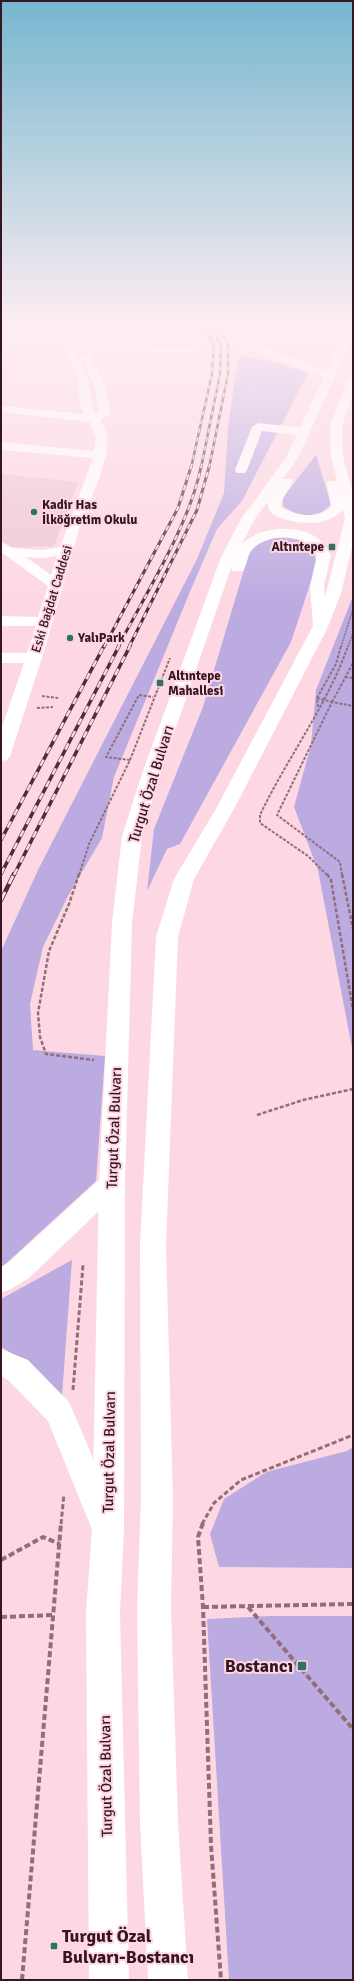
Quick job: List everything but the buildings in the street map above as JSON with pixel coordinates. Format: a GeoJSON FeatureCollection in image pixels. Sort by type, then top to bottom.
{"type":"FeatureCollection","features":[{"type":"Feature","properties":{"kind":"main road"},"geometry":{"type":"LineString","coordinates":[[80,417],[95,419],[98,417]]}},
{"type":"Feature","properties":{"kind":"main road","name":"Turgut Özal Bulvarı"},"geometry":{"type":"LineString","coordinates":[[109,1980],[103,1612],[108,1530],[112,1183],[122,923],[132,836],[152,771],[228,557],[248,519],[292,458],[311,417]]}},
{"type":"Feature","properties":{"kind":"main road"},"geometry":{"type":"LineString","coordinates":[[168,1980],[160,1822],[154,1609],[157,1500],[153,1245],[167,937],[184,879],[226,807],[319,629],[334,593],[352,518],[337,456],[336,426],[339,417]]}},
{"type":"Feature","properties":{"kind":"main road","name":"Eski Bağdat Caddesi"},"geometry":{"type":"LineString","coordinates":[[1,756],[34,658],[72,530],[93,479],[100,455],[102,437],[95,419]]}},
{"type":"Feature","properties":{"kind":"main road"},"geometry":{"type":"LineString","coordinates":[[241,470],[258,427],[304,432]]}},
{"type":"Feature","properties":{"kind":"main road"},"geometry":{"type":"LineString","coordinates":[[1,446],[100,455]]}},
{"type":"Feature","properties":{"kind":"main road"},"geometry":{"type":"LineString","coordinates":[[292,458],[290,477],[274,502],[276,510],[282,514],[309,519],[333,514],[338,508],[331,471],[337,456]]}},
{"type":"Feature","properties":{"kind":"main road"},"geometry":{"type":"LineString","coordinates":[[219,624],[243,552],[249,544],[259,538],[287,534],[302,536],[314,542],[324,555],[316,586],[319,629]]}},
{"type":"Feature","properties":{"kind":"main road"},"geometry":{"type":"LineString","coordinates":[[6,549],[42,554],[67,550]]}},
{"type":"Feature","properties":{"kind":"main road"},"geometry":{"type":"LineString","coordinates":[[6,549],[56,585]]}},
{"type":"Feature","properties":{"kind":"main road"},"geometry":{"type":"LineString","coordinates":[[1,621],[44,622]]}},
{"type":"Feature","properties":{"kind":"main road"},"geometry":{"type":"LineString","coordinates":[[184,682],[214,638]]}},
{"type":"Feature","properties":{"kind":"main road"},"geometry":{"type":"LineString","coordinates":[[1,658],[34,658]]}},
{"type":"Feature","properties":{"kind":"main road"},"geometry":{"type":"LineString","coordinates":[[1,1281],[19,1270],[112,1183]]}},
{"type":"Feature","properties":{"kind":"main road"},"geometry":{"type":"LineString","coordinates":[[1,1362],[18,1370],[59,1412],[108,1530]]}},
{"type":"Feature","properties":{"kind":"path"},"geometry":{"type":"LineString","coordinates":[[318,708],[317,698],[336,664],[353,610]]}},
{"type":"Feature","properties":{"kind":"path"},"geometry":{"type":"LineString","coordinates":[[353,633],[346,658],[260,815],[260,823],[270,833],[318,864],[326,871],[331,880],[353,1010]]}},
{"type":"Feature","properties":{"kind":"path"},"geometry":{"type":"LineString","coordinates":[[353,663],[332,702],[277,816],[340,862],[353,929]]}},
{"type":"Feature","properties":{"kind":"path"},"geometry":{"type":"LineString","coordinates":[[345,677],[353,678]]}},
{"type":"Feature","properties":{"kind":"path"},"geometry":{"type":"LineString","coordinates":[[100,1061],[46,1054],[40,1037],[38,1013],[50,951],[69,904],[89,844],[130,760],[106,756],[139,695],[153,697]]}},
{"type":"Feature","properties":{"kind":"path"},"geometry":{"type":"LineString","coordinates":[[49,697],[58,698]]}},
{"type":"Feature","properties":{"kind":"path"},"geometry":{"type":"LineString","coordinates":[[317,698],[353,706]]}},
{"type":"Feature","properties":{"kind":"path"},"geometry":{"type":"LineString","coordinates":[[327,714],[332,702]]}},
{"type":"Feature","properties":{"kind":"path"},"geometry":{"type":"LineString","coordinates":[[257,1115],[303,1100],[353,1089]]}},
{"type":"Feature","properties":{"kind":"path"},"geometry":{"type":"LineString","coordinates":[[72,1395],[84,1259]]}},
{"type":"Feature","properties":{"kind":"path"},"geometry":{"type":"LineString","coordinates":[[221,1980],[211,1844],[203,1607],[198,1537],[203,1522],[214,1502],[241,1480],[353,1435]]}},
{"type":"Feature","properties":{"kind":"path"},"geometry":{"type":"LineString","coordinates":[[22,1980],[36,1802],[54,1615],[64,1489]]}},
{"type":"Feature","properties":{"kind":"path"},"geometry":{"type":"LineString","coordinates":[[1,1560],[43,1538],[60,1544]]}},
{"type":"Feature","properties":{"kind":"path"},"geometry":{"type":"LineString","coordinates":[[203,1607],[353,1604]]}},
{"type":"Feature","properties":{"kind":"path"},"geometry":{"type":"LineString","coordinates":[[248,1607],[353,1729]]}},
{"type":"Feature","properties":{"kind":"path"},"geometry":{"type":"LineString","coordinates":[[1,1618],[54,1615]]}},
{"type":"Feature","properties":{"kind":"shaded area"},"geometry":{"type":"Polygon","coordinates":[[[229,417],[285,417],[242,501],[217,529],[114,777],[102,838],[68,896],[43,947],[30,1004],[33,1050],[105,1056],[96,1181],[1,1268],[1,951],[39,868],[197,559],[224,493],[229,417]]]}},
{"type":"Feature","properties":{"kind":"shaded area"},"geometry":{"type":"Polygon","coordinates":[[[316,455],[331,504],[320,513],[314,515],[295,513],[283,506],[283,497],[316,455]]]}},
{"type":"Feature","properties":{"kind":"shaded area","name":"Kadir Has İlköğretim Okulu"},"geometry":{"type":"Polygon","coordinates":[[[1,474],[78,482],[54,546],[12,547],[1,541],[1,474]]]}},
{"type":"Feature","properties":{"kind":"shaded area"},"geometry":{"type":"Polygon","coordinates":[[[278,537],[293,538],[304,542],[315,555],[317,563],[291,642],[180,844],[167,849],[147,891],[154,829],[203,707],[249,553],[262,542],[278,537]]]}},
{"type":"Feature","properties":{"kind":"shaded area"},"geometry":{"type":"Polygon","coordinates":[[[353,596],[353,1053],[318,870],[294,807],[311,745],[316,690],[353,596]]]}},
{"type":"Feature","properties":{"kind":"shaded area"},"geometry":{"type":"Polygon","coordinates":[[[72,1260],[62,1396],[22,1360],[1,1347],[1,1299],[72,1260]]]}},
{"type":"Feature","properties":{"kind":"shaded area"},"geometry":{"type":"Polygon","coordinates":[[[353,1447],[353,1568],[219,1567],[210,1534],[224,1499],[266,1472],[347,1451],[353,1447]]]}},
{"type":"Feature","properties":{"kind":"shaded area"},"geometry":{"type":"Polygon","coordinates":[[[271,1616],[353,1616],[353,1980],[229,1980],[207,1619],[271,1616]]]}},
{"type":"Feature","properties":{"kind":"railway"},"geometry":{"type":"LineString","coordinates":[[191,468],[202,417]]}},
{"type":"Feature","properties":{"kind":"railway"},"geometry":{"type":"LineString","coordinates":[[201,468],[211,417]]}},
{"type":"Feature","properties":{"kind":"railway"},"geometry":{"type":"LineString","coordinates":[[209,468],[219,417]]}},
{"type":"Feature","properties":{"kind":"railway"},"geometry":{"type":"LineString","coordinates":[[104,647],[178,508],[191,467]]}},
{"type":"Feature","properties":{"kind":"railway"},"geometry":{"type":"LineString","coordinates":[[118,647],[177,536],[187,512],[201,467]]}},
{"type":"Feature","properties":{"kind":"railway"},"geometry":{"type":"LineString","coordinates":[[129,647],[197,510],[209,467]]}},
{"type":"Feature","properties":{"kind":"railway"},"geometry":{"type":"LineString","coordinates":[[1,840],[104,646]]}},
{"type":"Feature","properties":{"kind":"railway"},"geometry":{"type":"LineString","coordinates":[[1,874],[119,646]]}},
{"type":"Feature","properties":{"kind":"railway"},"geometry":{"type":"LineString","coordinates":[[14,875],[130,646]]}},
{"type":"Feature","properties":{"kind":"railway"},"geometry":{"type":"LineString","coordinates":[[1,900],[14,874]]}},
{"type":"Feature","properties":{"kind":"place","name":"Kadir Has İlköğretim Okulu"},"geometry":{"type":"Point","coordinates":[34,512]}},
{"type":"Feature","properties":{"kind":"place","name":"Altıntepe"},"geometry":{"type":"Point","coordinates":[332,547]}},
{"type":"Feature","properties":{"kind":"place","name":"YalıPark"},"geometry":{"type":"Point","coordinates":[70,638]}},
{"type":"Feature","properties":{"kind":"place","name":"Altıntepe Mahallesi"},"geometry":{"type":"Point","coordinates":[160,683]}},
{"type":"Feature","properties":{"kind":"place","name":"Bostancı"},"geometry":{"type":"Point","coordinates":[302,1666]}},
{"type":"Feature","properties":{"kind":"place","name":"Turgut Özal Bulvarı-Bostancı"},"geometry":{"type":"Point","coordinates":[54,1946]}}]}
